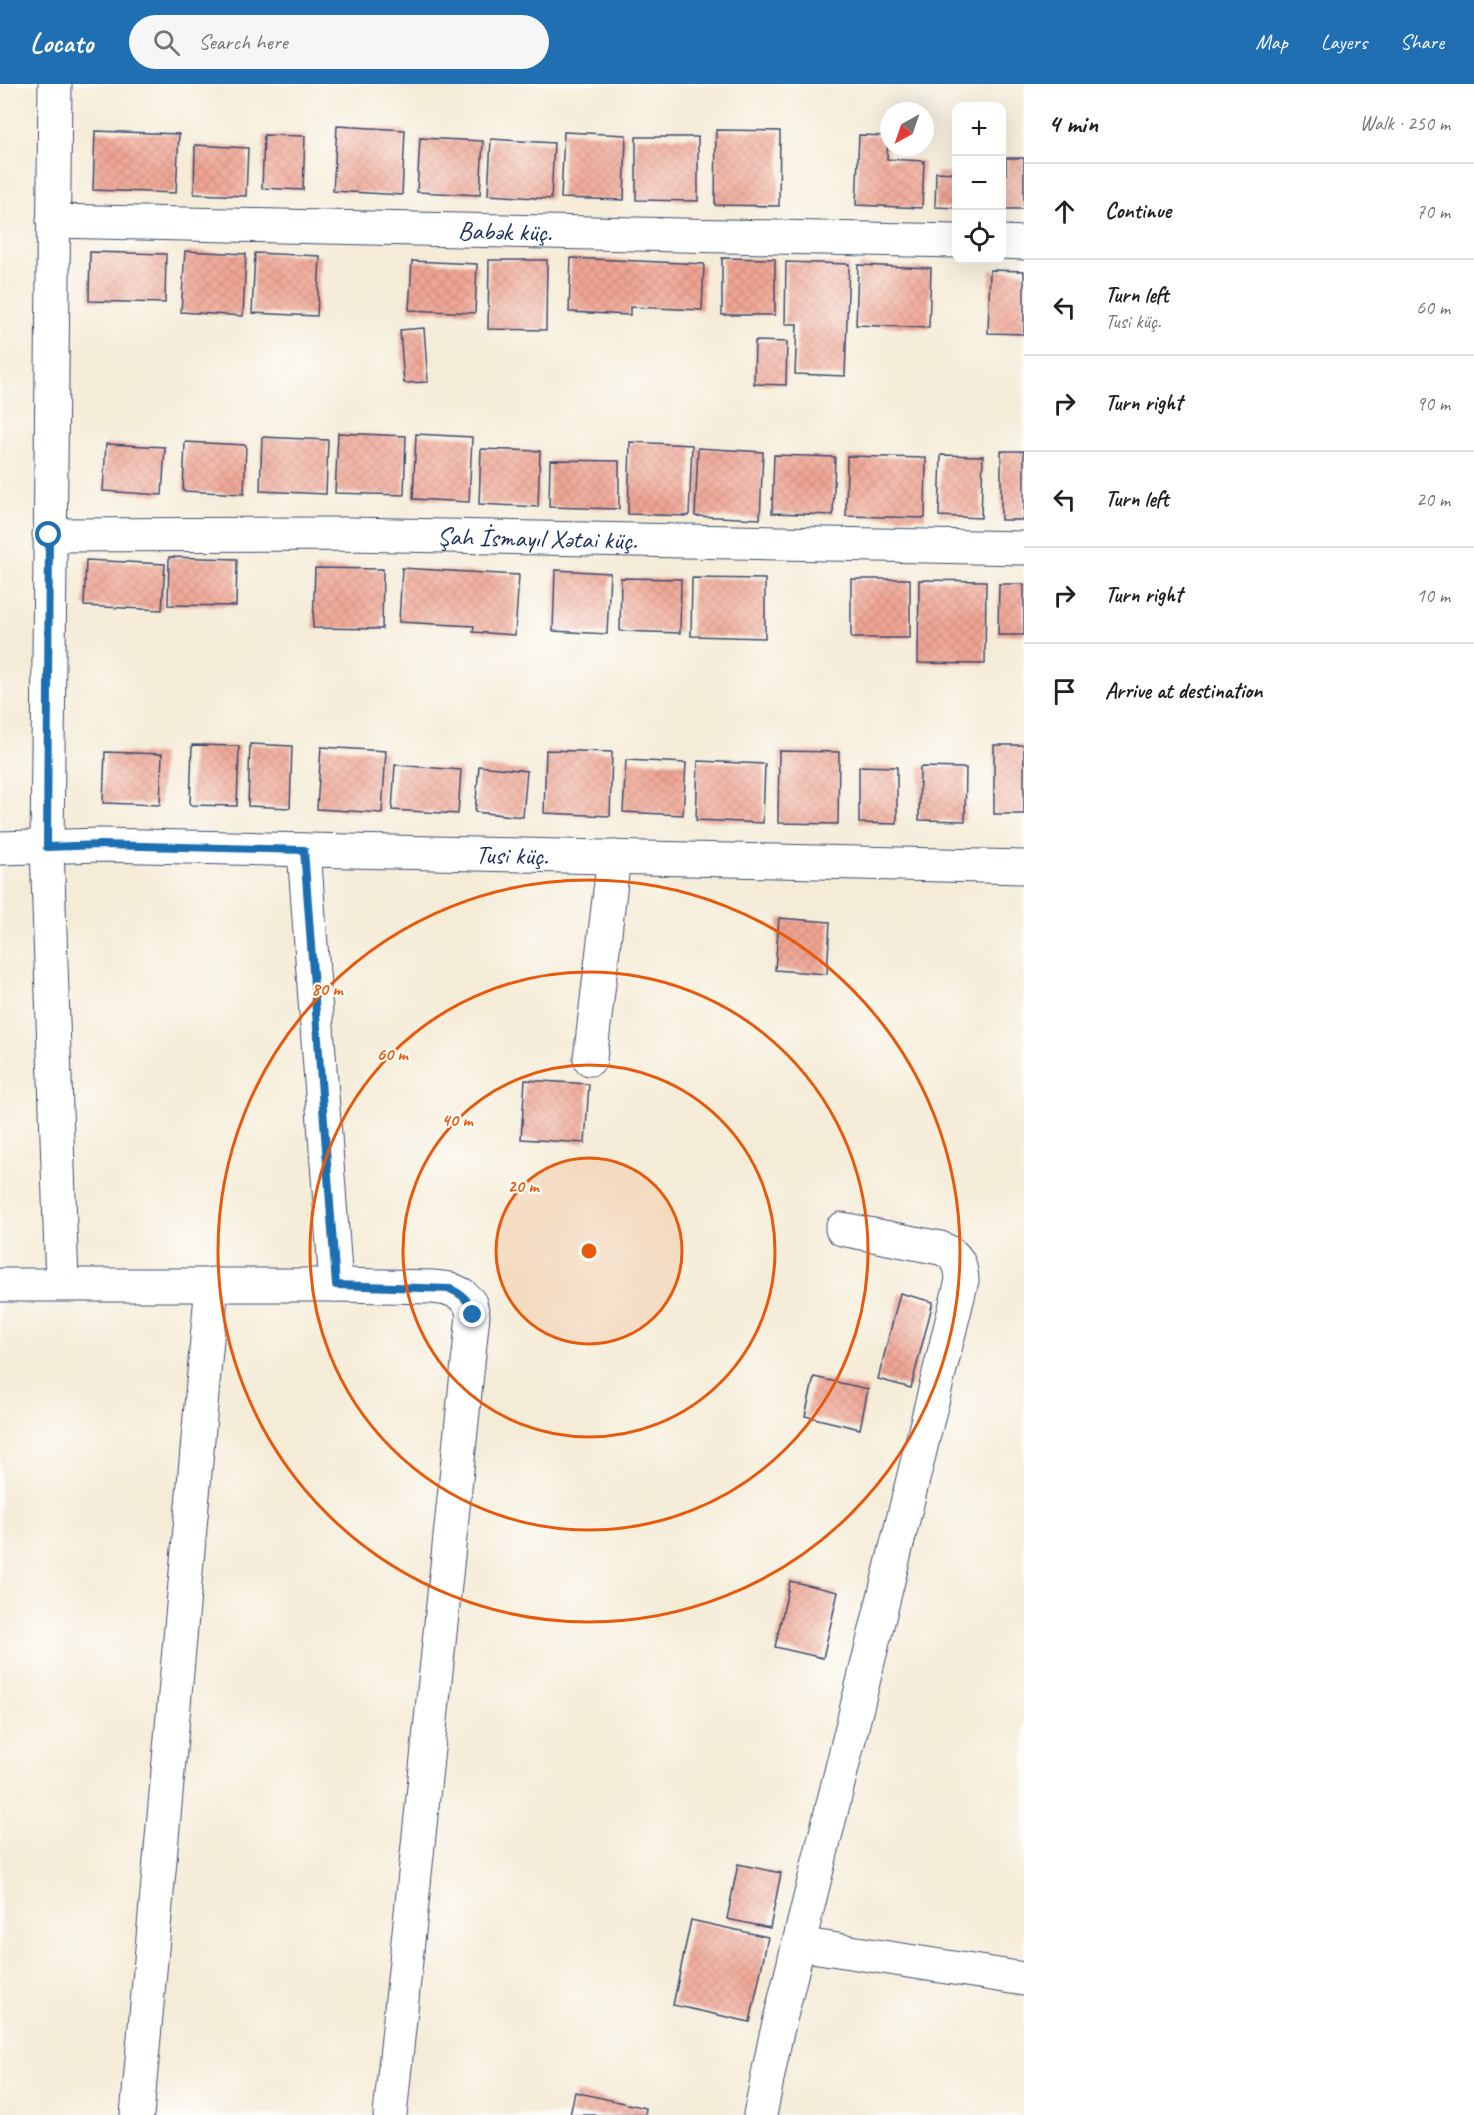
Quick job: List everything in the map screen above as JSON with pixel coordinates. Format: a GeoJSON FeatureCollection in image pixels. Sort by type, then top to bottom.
{"type":"FeatureCollection","features":[{"type":"Feature","properties":{"kind":"street"},"geometry":{"type":"LineString","coordinates":[[55,84],[47,847],[62,1283]]}},
{"type":"Feature","properties":{"kind":"street","name":"Babək küç."},"geometry":{"type":"LineString","coordinates":[[53,221],[952,241]]}},
{"type":"Feature","properties":{"kind":"street"},"geometry":{"type":"LineString","coordinates":[[1006,242],[1024,243]]}},
{"type":"Feature","properties":{"kind":"street","name":"Şah İsmayıl Xətai küç."},"geometry":{"type":"LineString","coordinates":[[49,535],[350,534],[1024,548]]}},
{"type":"Feature","properties":{"kind":"street","name":"Tusi küç."},"geometry":{"type":"LineString","coordinates":[[0,848],[101,845],[1024,867]]}},
{"type":"Feature","properties":{"kind":"street"},"geometry":{"type":"LineString","coordinates":[[304,850],[336,1285]]}},
{"type":"Feature","properties":{"kind":"street"},"geometry":{"type":"LineString","coordinates":[[590,1059],[614,857]]}},
{"type":"Feature","properties":{"kind":"street"},"geometry":{"type":"LineString","coordinates":[[760,2115],[775,2040],[962,1280],[961,1266],[952,1252],[842,1228]]}},
{"type":"Feature","properties":{"kind":"street"},"geometry":{"type":"LineString","coordinates":[[0,1285],[62,1283],[336,1285],[450,1289],[461,1294],[470,1303],[473,1315],[390,2115]]}},
{"type":"Feature","properties":{"kind":"street"},"geometry":{"type":"LineString","coordinates":[[136,2115],[212,1284]]}},
{"type":"Feature","properties":{"kind":"street"},"geometry":{"type":"LineString","coordinates":[[799,1944],[1024,1979]]}},
{"type":"Feature","properties":{"kind":"building"},"geometry":{"type":"Polygon","coordinates":[[[337,126],[405,130],[402,195],[333,191],[337,126]]]}},
{"type":"Feature","properties":{"kind":"building"},"geometry":{"type":"Polygon","coordinates":[[[716,130],[780,131],[779,206],[715,205],[716,130]]]}},
{"type":"Feature","properties":{"kind":"building"},"geometry":{"type":"Polygon","coordinates":[[[95,131],[179,134],[176,193],[93,190],[95,131]]]}},
{"type":"Feature","properties":{"kind":"building"},"geometry":{"type":"Polygon","coordinates":[[[564,132],[626,135],[624,200],[561,198],[564,132]]]}},
{"type":"Feature","properties":{"kind":"building"},"geometry":{"type":"Polygon","coordinates":[[[264,135],[305,136],[303,190],[262,188],[264,135]]]}},
{"type":"Feature","properties":{"kind":"building"},"geometry":{"type":"Polygon","coordinates":[[[859,135],[880,136],[880,156],[887,156],[887,159],[924,161],[922,208],[856,205],[859,135]]]}},
{"type":"Feature","properties":{"kind":"building"},"geometry":{"type":"Polygon","coordinates":[[[636,137],[698,137],[698,201],[636,200],[636,137]]]}},
{"type":"Feature","properties":{"kind":"building"},"geometry":{"type":"Polygon","coordinates":[[[420,138],[483,141],[480,195],[417,192],[420,138]]]}},
{"type":"Feature","properties":{"kind":"building"},"geometry":{"type":"Polygon","coordinates":[[[491,139],[554,143],[551,199],[488,195],[491,139]]]}},
{"type":"Feature","properties":{"kind":"building"},"geometry":{"type":"Polygon","coordinates":[[[195,145],[248,148],[246,196],[194,194],[195,145]]]}},
{"type":"Feature","properties":{"kind":"building"},"geometry":{"type":"Polygon","coordinates":[[[1006,158],[1024,158],[1024,209],[1006,209],[1006,158]]]}},
{"type":"Feature","properties":{"kind":"building"},"geometry":{"type":"Polygon","coordinates":[[[936,172],[952,173],[952,208],[935,207],[936,172]]]}},
{"type":"Feature","properties":{"kind":"building"},"geometry":{"type":"Polygon","coordinates":[[[185,251],[246,254],[243,316],[181,312],[185,251]]]}},
{"type":"Feature","properties":{"kind":"building"},"geometry":{"type":"Polygon","coordinates":[[[90,252],[166,254],[165,303],[89,301],[90,252]]]}},
{"type":"Feature","properties":{"kind":"building"},"geometry":{"type":"Polygon","coordinates":[[[255,253],[320,256],[317,316],[252,313],[255,253]]]}},
{"type":"Feature","properties":{"kind":"building"},"geometry":{"type":"Polygon","coordinates":[[[571,258],[704,264],[702,310],[630,307],[630,315],[569,312],[571,258]]]}},
{"type":"Feature","properties":{"kind":"building"},"geometry":{"type":"Polygon","coordinates":[[[722,258],[775,259],[775,315],[722,315],[722,258]]]}},
{"type":"Feature","properties":{"kind":"building"},"geometry":{"type":"Polygon","coordinates":[[[489,260],[547,260],[546,330],[488,329],[489,260]]]}},
{"type":"Feature","properties":{"kind":"building"},"geometry":{"type":"Polygon","coordinates":[[[412,261],[477,264],[475,313],[409,310],[412,261]]]}},
{"type":"Feature","properties":{"kind":"building"},"geometry":{"type":"Polygon","coordinates":[[[786,262],[849,264],[845,376],[795,374],[797,324],[785,324],[786,262]]]}},
{"type":"Feature","properties":{"kind":"building"},"geometry":{"type":"Polygon","coordinates":[[[858,265],[931,268],[929,328],[856,325],[858,265]]]}},
{"type":"Feature","properties":{"kind":"building"},"geometry":{"type":"Polygon","coordinates":[[[990,270],[1024,271],[1024,334],[988,333],[990,270]]]}},
{"type":"Feature","properties":{"kind":"building"},"geometry":{"type":"Polygon","coordinates":[[[424,328],[428,382],[404,383],[400,330],[424,328]]]}},
{"type":"Feature","properties":{"kind":"building"},"geometry":{"type":"Polygon","coordinates":[[[755,341],[787,342],[786,385],[754,384],[755,341]]]}},
{"type":"Feature","properties":{"kind":"building"},"geometry":{"type":"Polygon","coordinates":[[[338,433],[406,436],[404,495],[335,493],[338,433]]]}},
{"type":"Feature","properties":{"kind":"building"},"geometry":{"type":"Polygon","coordinates":[[[416,434],[472,437],[469,502],[413,499],[416,434]]]}},
{"type":"Feature","properties":{"kind":"building"},"geometry":{"type":"Polygon","coordinates":[[[262,437],[328,440],[326,494],[260,491],[262,437]]]}},
{"type":"Feature","properties":{"kind":"building"},"geometry":{"type":"Polygon","coordinates":[[[185,442],[246,445],[244,494],[183,491],[185,442]]]}},
{"type":"Feature","properties":{"kind":"building"},"geometry":{"type":"Polygon","coordinates":[[[630,442],[692,445],[689,516],[628,514],[630,442]]]}},
{"type":"Feature","properties":{"kind":"building"},"geometry":{"type":"Polygon","coordinates":[[[106,444],[165,447],[162,495],[103,491],[106,444]]]}},
{"type":"Feature","properties":{"kind":"building"},"geometry":{"type":"Polygon","coordinates":[[[698,448],[763,452],[760,519],[695,516],[698,448]]]}},
{"type":"Feature","properties":{"kind":"building"},"geometry":{"type":"Polygon","coordinates":[[[481,449],[540,451],[538,507],[479,504],[481,449]]]}},
{"type":"Feature","properties":{"kind":"building"},"geometry":{"type":"Polygon","coordinates":[[[1001,451],[1024,451],[1024,520],[1001,520],[1001,451]]]}},
{"type":"Feature","properties":{"kind":"building"},"geometry":{"type":"Polygon","coordinates":[[[774,455],[835,457],[833,515],[772,513],[774,455]]]}},
{"type":"Feature","properties":{"kind":"building"},"geometry":{"type":"Polygon","coordinates":[[[941,455],[983,456],[981,518],[939,516],[941,455]]]}},
{"type":"Feature","properties":{"kind":"building"},"geometry":{"type":"Polygon","coordinates":[[[847,456],[926,458],[925,518],[846,516],[847,456]]]}},
{"type":"Feature","properties":{"kind":"building"},"geometry":{"type":"Polygon","coordinates":[[[550,460],[619,461],[619,509],[549,507],[550,460]]]}},
{"type":"Feature","properties":{"kind":"building"},"geometry":{"type":"Polygon","coordinates":[[[169,557],[237,559],[236,606],[168,605],[169,557]]]}},
{"type":"Feature","properties":{"kind":"building"},"geometry":{"type":"Polygon","coordinates":[[[86,560],[165,564],[162,610],[84,606],[86,560]]]}},
{"type":"Feature","properties":{"kind":"building"},"geometry":{"type":"Polygon","coordinates":[[[315,568],[383,569],[382,629],[313,628],[315,568]]]}},
{"type":"Feature","properties":{"kind":"building"},"geometry":{"type":"Polygon","coordinates":[[[402,568],[519,575],[515,635],[473,632],[474,626],[399,622],[402,568]]]}},
{"type":"Feature","properties":{"kind":"building"},"geometry":{"type":"Polygon","coordinates":[[[555,570],[610,573],[607,634],[553,631],[555,570]]]}},
{"type":"Feature","properties":{"kind":"building"},"geometry":{"type":"Polygon","coordinates":[[[621,578],[681,579],[680,633],[620,631],[621,578]]]}},
{"type":"Feature","properties":{"kind":"building"},"geometry":{"type":"Polygon","coordinates":[[[692,578],[765,579],[765,638],[691,636],[692,578]]]}},
{"type":"Feature","properties":{"kind":"building"},"geometry":{"type":"Polygon","coordinates":[[[851,579],[910,579],[910,638],[851,638],[851,579]]]}},
{"type":"Feature","properties":{"kind":"building"},"geometry":{"type":"Polygon","coordinates":[[[919,580],[986,581],[985,664],[918,663],[919,580]]]}},
{"type":"Feature","properties":{"kind":"building"},"geometry":{"type":"Polygon","coordinates":[[[999,584],[1024,584],[1024,635],[998,635],[999,584]]]}},
{"type":"Feature","properties":{"kind":"building"},"geometry":{"type":"Polygon","coordinates":[[[250,744],[292,746],[290,808],[248,806],[250,744]]]}},
{"type":"Feature","properties":{"kind":"building"},"geometry":{"type":"Polygon","coordinates":[[[192,745],[239,746],[237,806],[190,805],[192,745]]]}},
{"type":"Feature","properties":{"kind":"building"},"geometry":{"type":"Polygon","coordinates":[[[994,745],[1024,745],[1024,814],[994,814],[994,745]]]}},
{"type":"Feature","properties":{"kind":"building"},"geometry":{"type":"Polygon","coordinates":[[[321,747],[386,751],[382,813],[317,809],[321,747]]]}},
{"type":"Feature","properties":{"kind":"building"},"geometry":{"type":"Polygon","coordinates":[[[546,750],[612,752],[610,816],[544,813],[546,750]]]}},
{"type":"Feature","properties":{"kind":"building"},"geometry":{"type":"Polygon","coordinates":[[[779,751],[839,752],[838,824],[778,823],[779,751]]]}},
{"type":"Feature","properties":{"kind":"building"},"geometry":{"type":"Polygon","coordinates":[[[105,752],[162,754],[160,805],[103,803],[105,752]]]}},
{"type":"Feature","properties":{"kind":"building"},"geometry":{"type":"Polygon","coordinates":[[[626,760],[686,763],[683,815],[623,812],[626,760]]]}},
{"type":"Feature","properties":{"kind":"building"},"geometry":{"type":"Polygon","coordinates":[[[698,761],[765,764],[763,823],[696,820],[698,761]]]}},
{"type":"Feature","properties":{"kind":"building"},"geometry":{"type":"Polygon","coordinates":[[[395,765],[461,770],[458,814],[392,810],[395,765]]]}},
{"type":"Feature","properties":{"kind":"building"},"geometry":{"type":"Polygon","coordinates":[[[479,766],[527,771],[523,817],[475,812],[479,766]]]}},
{"type":"Feature","properties":{"kind":"building"},"geometry":{"type":"Polygon","coordinates":[[[859,766],[897,767],[897,824],[859,823],[859,766]]]}},
{"type":"Feature","properties":{"kind":"building"},"geometry":{"type":"Polygon","coordinates":[[[920,767],[966,768],[965,821],[919,820],[920,767]]]}},
{"type":"Feature","properties":{"kind":"building"},"geometry":{"type":"Polygon","coordinates":[[[779,918],[830,922],[827,974],[775,970],[779,918]]]}},
{"type":"Feature","properties":{"kind":"building"},"geometry":{"type":"Polygon","coordinates":[[[525,1080],[589,1084],[585,1143],[521,1139],[525,1080]]]}},
{"type":"Feature","properties":{"kind":"building"},"geometry":{"type":"Polygon","coordinates":[[[900,1293],[933,1302],[911,1388],[878,1379],[900,1293]]]}},
{"type":"Feature","properties":{"kind":"building"},"geometry":{"type":"Polygon","coordinates":[[[814,1377],[868,1389],[860,1429],[805,1416],[814,1377]]]}},
{"type":"Feature","properties":{"kind":"building"},"geometry":{"type":"Polygon","coordinates":[[[790,1581],[838,1592],[823,1658],[775,1647],[790,1581]]]}},
{"type":"Feature","properties":{"kind":"building"},"geometry":{"type":"Polygon","coordinates":[[[738,1864],[781,1873],[770,1928],[727,1919],[738,1864]]]}},
{"type":"Feature","properties":{"kind":"building"},"geometry":{"type":"Polygon","coordinates":[[[691,1920],[768,1937],[750,2022],[673,2005],[691,1920]]]}},
{"type":"Feature","properties":{"kind":"building"},"geometry":{"type":"Polygon","coordinates":[[[575,2092],[646,2108],[645,2115],[570,2115],[575,2092]]]}},
{"type":"Feature","properties":{"kind":"route"},"geometry":{"type":"LineString","coordinates":[[49,535],[47,847],[101,845],[304,850],[336,1285],[450,1289],[461,1294],[470,1303],[473,1315]]}}]}
